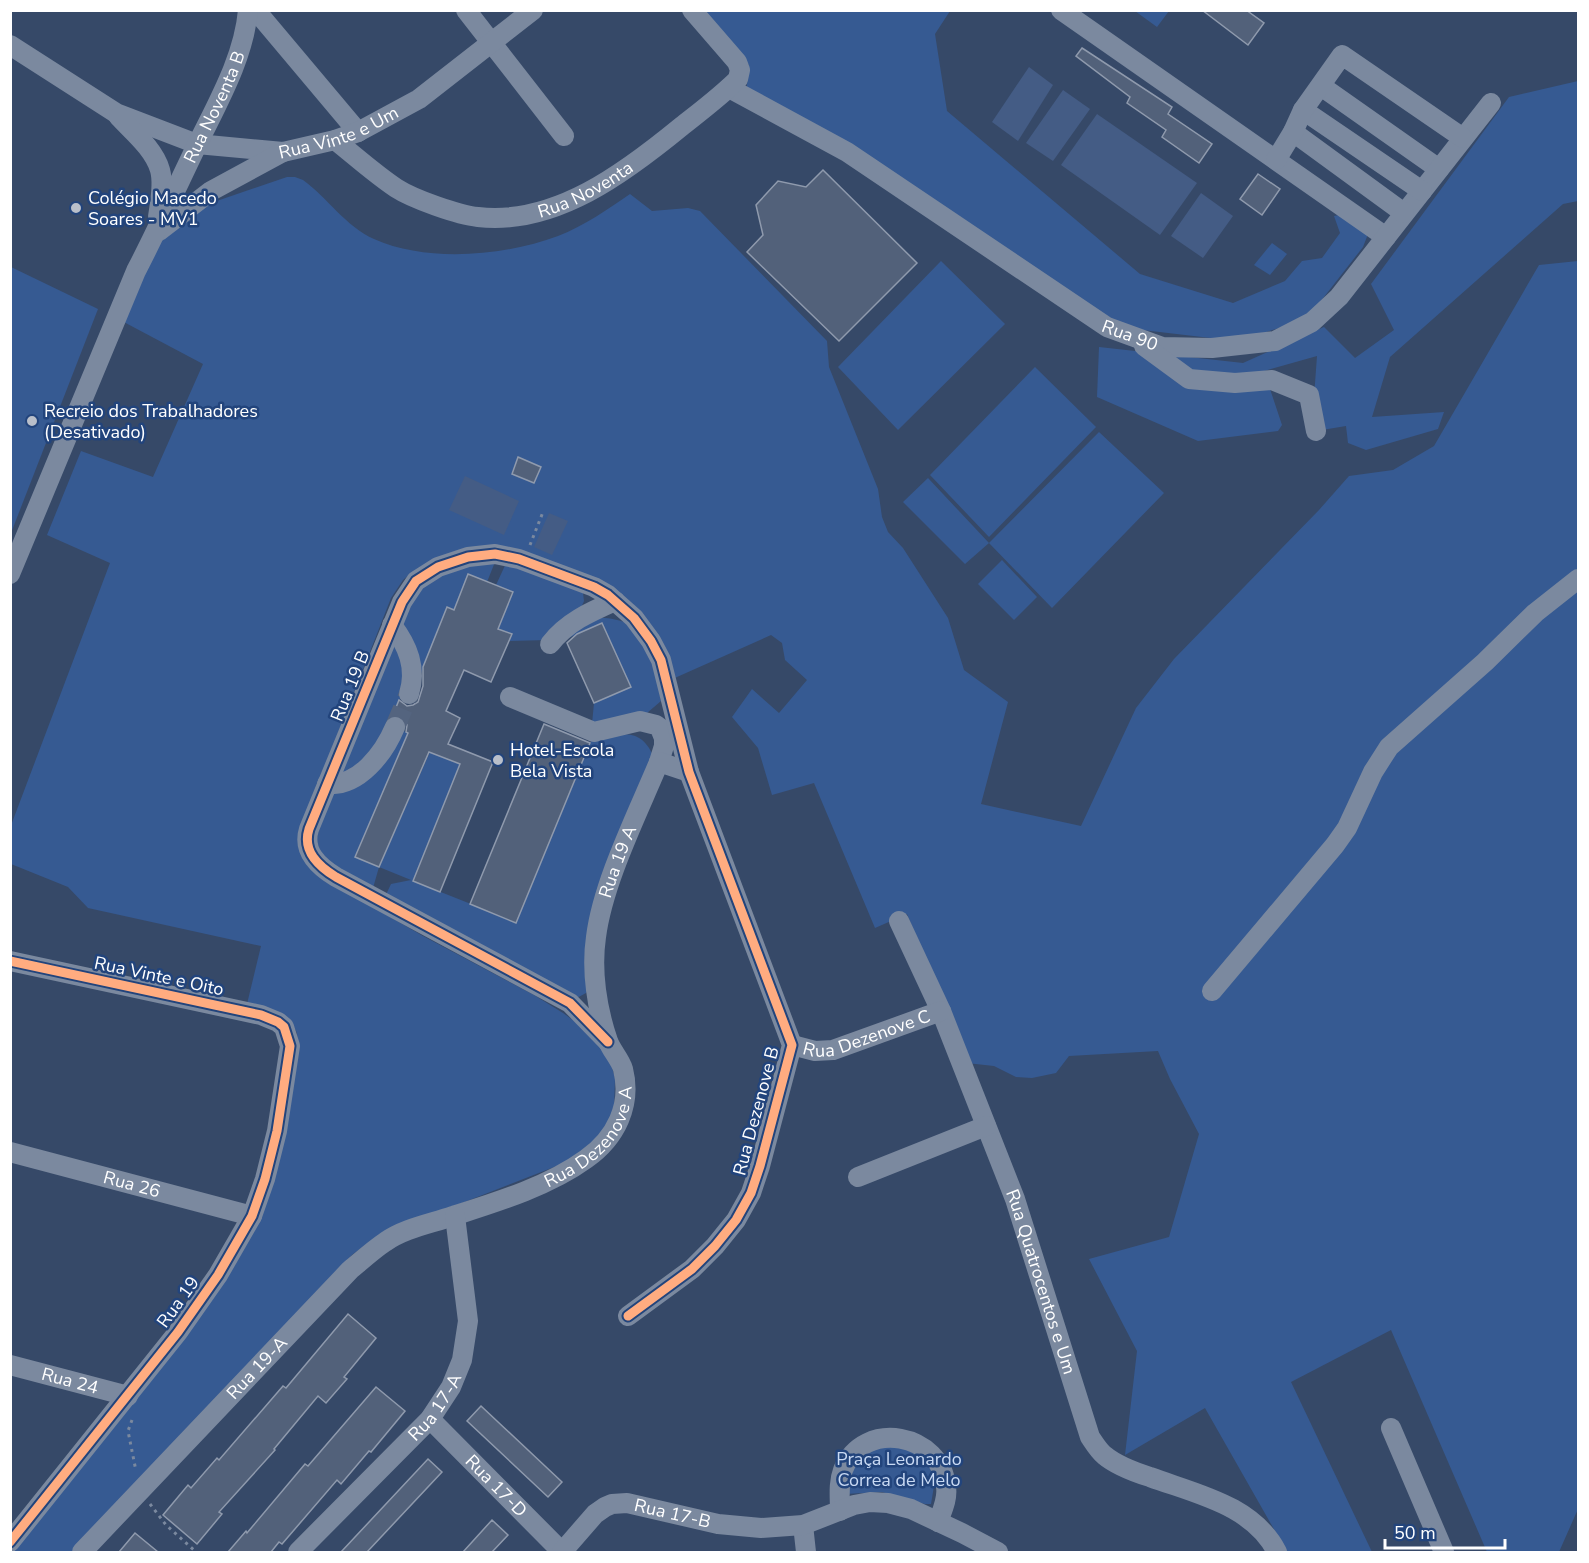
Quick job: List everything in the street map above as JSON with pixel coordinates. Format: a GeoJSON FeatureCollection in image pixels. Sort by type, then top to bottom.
{"type":"FeatureCollection","features":[{"type":"Feature","properties":{"kind":"street"},"geometry":{"type":"LineString","coordinates":[[466,10],[564,136]]}},
{"type":"Feature","properties":{"kind":"street","name":"Rua Vinte e Um"},"geometry":{"type":"LineString","coordinates":[[116,113],[197,144],[283,152],[335,140],[358,132],[419,99],[533,10]]}},
{"type":"Feature","properties":{"kind":"street"},"geometry":{"type":"LineString","coordinates":[[692,10],[737,62],[740,70],[738,79],[729,88]]}},
{"type":"Feature","properties":{"kind":"street"},"geometry":{"type":"LineString","coordinates":[[1061,10],[1386,237]]}},
{"type":"Feature","properties":{"kind":"street"},"geometry":{"type":"LineString","coordinates":[[260,15],[358,132]]}},
{"type":"Feature","properties":{"kind":"street","name":"Rua Noventa B"},"geometry":{"type":"LineString","coordinates":[[157,232],[236,58],[260,15]]}},
{"type":"Feature","properties":{"kind":"street"},"geometry":{"type":"LineString","coordinates":[[10,45],[116,113],[150,150],[160,169],[162,185],[157,232],[136,271],[10,574]]}},
{"type":"Feature","properties":{"kind":"street"},"geometry":{"type":"LineString","coordinates":[[1276,160],[1303,110],[1342,55],[1463,138]]}},
{"type":"Feature","properties":{"kind":"street"},"geometry":{"type":"LineString","coordinates":[[1321,86],[1439,169]]}},
{"type":"Feature","properties":{"kind":"street","name":"Rua Noventa"},"geometry":{"type":"LineString","coordinates":[[335,140],[398,189],[441,207],[478,218],[507,217],[536,212],[585,195],[621,174],[729,88]]}},
{"type":"Feature","properties":{"kind":"street","name":"Rua 90"},"geometry":{"type":"LineString","coordinates":[[729,88],[812,142],[847,152],[1107,327],[1162,347],[1212,348],[1275,341],[1312,322],[1333,303],[1491,103]]}},
{"type":"Feature","properties":{"kind":"street"},"geometry":{"type":"LineString","coordinates":[[1303,110],[1422,191]]}},
{"type":"Feature","properties":{"kind":"street"},"geometry":{"type":"LineString","coordinates":[[1293,132],[1404,213]]}},
{"type":"Feature","properties":{"kind":"street"},"geometry":{"type":"LineString","coordinates":[[157,232],[211,191],[283,152]]}},
{"type":"Feature","properties":{"kind":"street"},"geometry":{"type":"LineString","coordinates":[[1130,335],[1189,379],[1235,383],[1272,380],[1310,394],[1316,431]]}},
{"type":"Feature","properties":{"kind":"street","name":"Rua 19 B"},"geometry":{"type":"LineString","coordinates":[[608,1042],[570,1003],[379,901],[319,866],[308,847],[307,835],[392,625],[411,586],[422,576],[447,562],[481,555],[502,555],[524,561],[594,587],[634,618],[657,652],[689,772]]}},
{"type":"Feature","properties":{"kind":"street"},"geometry":{"type":"LineString","coordinates":[[1212,991],[1335,845],[1347,828],[1373,772],[1389,747],[1468,678],[1534,613],[1578,579]]}},
{"type":"Feature","properties":{"kind":"street"},"geometry":{"type":"LineString","coordinates":[[550,644],[571,623],[615,601]]}},
{"type":"Feature","properties":{"kind":"street"},"geometry":{"type":"LineString","coordinates":[[392,625],[411,661],[412,679],[409,694]]}},
{"type":"Feature","properties":{"kind":"street","name":"Rua 19 A"},"geometry":{"type":"LineString","coordinates":[[510,697],[594,732],[640,721],[656,725],[663,734],[665,742],[659,762],[611,880],[598,922],[594,957],[597,997]]}},
{"type":"Feature","properties":{"kind":"street"},"geometry":{"type":"LineString","coordinates":[[327,784],[346,782],[362,772],[384,747],[395,727]]}},
{"type":"Feature","properties":{"kind":"street"},"geometry":{"type":"LineString","coordinates":[[659,762],[689,772]]}},
{"type":"Feature","properties":{"kind":"street","name":"Rua Dezenove B"},"geometry":{"type":"LineString","coordinates":[[628,1316],[692,1269],[736,1220],[751,1193],[760,1166],[792,1045],[689,772]]}},
{"type":"Feature","properties":{"kind":"street","name":"Rua Quatrocentos e Um"},"geometry":{"type":"LineString","coordinates":[[899,921],[941,1011],[1016,1199],[1090,1437],[1103,1455],[1127,1469],[1222,1503],[1251,1520],[1271,1540],[1277,1552]]}},
{"type":"Feature","properties":{"kind":"street","name":"Rua Vinte e Oito"},"geometry":{"type":"LineString","coordinates":[[10,961],[261,1015],[284,1027],[289,1041]]}},
{"type":"Feature","properties":{"kind":"street"},"geometry":{"type":"LineString","coordinates":[[570,1003],[597,997]]}},
{"type":"Feature","properties":{"kind":"street","name":"Rua Dezenove A"},"geometry":{"type":"LineString","coordinates":[[455,1216],[545,1183],[586,1160],[605,1144],[617,1125],[626,1100],[623,1067],[608,1042],[597,997]]}},
{"type":"Feature","properties":{"kind":"street","name":"Rua Dezenove C"},"geometry":{"type":"LineString","coordinates":[[792,1045],[815,1051],[833,1050],[941,1011]]}},
{"type":"Feature","properties":{"kind":"street","name":"Rua 19"},"geometry":{"type":"LineString","coordinates":[[10,1542],[178,1332],[218,1275],[252,1216],[265,1179],[277,1131],[289,1055],[289,1041]]}},
{"type":"Feature","properties":{"kind":"street"},"geometry":{"type":"LineString","coordinates":[[858,1177],[986,1126]]}},
{"type":"Feature","properties":{"kind":"street","name":"Rua 26"},"geometry":{"type":"LineString","coordinates":[[10,1152],[252,1216]]}},
{"type":"Feature","properties":{"kind":"street","name":"Rua 17-A"},"geometry":{"type":"LineString","coordinates":[[298,1552],[430,1419],[451,1386],[462,1360],[468,1321],[455,1216]]}},
{"type":"Feature","properties":{"kind":"street","name":"Rua 19-A"},"geometry":{"type":"LineString","coordinates":[[82,1552],[350,1270],[386,1241],[411,1229],[455,1216]]}},
{"type":"Feature","properties":{"kind":"street","name":"Rua 24"},"geometry":{"type":"LineString","coordinates":[[10,1365],[128,1396]]}},
{"type":"Feature","properties":{"kind":"street","name":"Rua 17-D"},"geometry":{"type":"LineString","coordinates":[[430,1419],[562,1552]]}},
{"type":"Feature","properties":{"kind":"street"},"geometry":{"type":"LineString","coordinates":[[1391,1428],[1444,1552]]}},
{"type":"Feature","properties":{"kind":"street"},"geometry":{"type":"LineString","coordinates":[[840,1511],[840,1483],[843,1468],[854,1452],[864,1443],[881,1437],[903,1437],[929,1452],[940,1465],[946,1485],[946,1501],[938,1522]]}},
{"type":"Feature","properties":{"kind":"street"},"geometry":{"type":"LineString","coordinates":[[806,1552],[802,1525],[854,1505],[870,1502],[888,1503],[911,1509],[998,1552]]}},
{"type":"Feature","properties":{"kind":"street","name":"Rua 17-B"},"geometry":{"type":"LineString","coordinates":[[562,1552],[596,1514],[612,1504],[627,1503],[718,1524],[761,1528],[802,1525]]}},
{"type":"Feature","properties":{"kind":"path"},"geometry":{"type":"LineString","coordinates":[[524,561],[543,512]]}},
{"type":"Feature","properties":{"kind":"path"},"geometry":{"type":"LineString","coordinates":[[128,1396],[137,1408],[128,1431],[140,1491],[166,1525],[196,1552]]}},
{"type":"Feature","properties":{"kind":"green space"},"geometry":{"type":"Polygon","coordinates":[[[701,11],[950,11],[935,34],[947,111],[1140,274],[1233,303],[1285,281],[1302,261],[1322,258],[1340,233],[1334,216],[1349,213],[1368,234],[1363,247],[1306,320],[1236,341],[1100,325],[746,94],[749,65],[701,11]]]}},
{"type":"Feature","properties":{"kind":"green space"},"geometry":{"type":"Polygon","coordinates":[[[1135,11],[1169,11],[1157,27],[1135,11]]]}},
{"type":"Feature","properties":{"kind":"green space"},"geometry":{"type":"Polygon","coordinates":[[[1578,81],[1578,201],[1563,204],[1390,357],[1372,417],[1444,412],[1438,429],[1366,450],[1348,443],[1346,426],[1316,431],[1314,397],[1317,356],[1264,371],[1282,425],[1278,431],[1198,441],[1097,397],[1099,347],[1243,363],[1324,327],[1355,358],[1394,330],[1371,284],[1509,97],[1578,81]]]}},
{"type":"Feature","properties":{"kind":"green space"},"geometry":{"type":"Polygon","coordinates":[[[287,177],[303,180],[354,227],[374,239],[395,247],[442,254],[490,252],[537,243],[558,236],[596,217],[630,194],[652,211],[688,208],[700,211],[827,341],[829,367],[878,489],[882,517],[888,532],[903,548],[948,618],[964,670],[1008,702],[981,804],[1081,826],[1136,708],[1174,659],[1319,510],[1349,476],[1393,470],[1434,446],[1539,265],[1578,261],[1578,1509],[1559,1552],[1487,1552],[1391,1330],[1291,1382],[1372,1552],[1287,1552],[1205,1408],[1125,1455],[1137,1351],[1089,1259],[1169,1237],[1199,1134],[1158,1051],[1069,1056],[1056,1073],[1032,1078],[1016,1077],[994,1066],[967,1063],[907,914],[875,928],[814,783],[772,795],[758,748],[732,717],[752,689],[779,713],[807,680],[785,660],[782,643],[771,635],[668,681],[639,621],[508,553],[411,573],[403,580],[391,598],[305,818],[303,857],[308,866],[321,877],[423,936],[534,995],[584,1028],[600,1043],[610,1060],[615,1078],[614,1112],[607,1126],[597,1138],[567,1162],[380,1235],[353,1254],[73,1552],[11,1552],[132,1401],[222,1279],[298,1047],[297,1033],[291,1021],[247,1004],[261,946],[88,908],[68,887],[11,864],[10,828],[110,563],[47,535],[81,451],[153,477],[203,364],[120,320],[161,238],[208,204],[287,177]]]}},
{"type":"Feature","properties":{"kind":"green space"},"geometry":{"type":"Polygon","coordinates":[[[1272,243],[1287,254],[1270,275],[1254,265],[1272,243]]]}},
{"type":"Feature","properties":{"kind":"green space"},"geometry":{"type":"Polygon","coordinates":[[[941,261],[1005,324],[898,430],[838,367],[941,261]]]}},
{"type":"Feature","properties":{"kind":"green space","name":"Recreio dos Trabalhadores (Desativado)"},"geometry":{"type":"Polygon","coordinates":[[[11,267],[98,309],[11,533],[11,267]]]}},
{"type":"Feature","properties":{"kind":"green space"},"geometry":{"type":"Polygon","coordinates":[[[1035,367],[1096,427],[989,537],[930,475],[1035,367]]]}},
{"type":"Feature","properties":{"kind":"green space"},"geometry":{"type":"Polygon","coordinates":[[[1099,432],[1164,493],[1052,608],[989,543],[1099,432]]]}},
{"type":"Feature","properties":{"kind":"green space"},"geometry":{"type":"Polygon","coordinates":[[[928,478],[989,543],[965,564],[903,502],[928,478]]]}},
{"type":"Feature","properties":{"kind":"green space"},"geometry":{"type":"Polygon","coordinates":[[[497,557],[487,582],[468,575],[454,610],[447,608],[412,696],[403,692],[389,724],[408,733],[355,857],[379,867],[371,895],[316,859],[313,824],[419,581],[497,557]]]}},
{"type":"Feature","properties":{"kind":"green space"},"geometry":{"type":"Polygon","coordinates":[[[508,559],[583,593],[584,601],[581,608],[547,640],[509,641],[511,634],[498,629],[513,593],[496,585],[508,559]]]}},
{"type":"Feature","properties":{"kind":"green space"},"geometry":{"type":"Polygon","coordinates":[[[1002,560],[1037,597],[1014,620],[978,584],[1002,560]]]}},
{"type":"Feature","properties":{"kind":"green space"},"geometry":{"type":"Polygon","coordinates":[[[599,618],[612,619],[634,626],[649,641],[661,701],[647,713],[592,724],[594,703],[630,687],[602,624],[566,639],[563,635],[599,618]]]}},
{"type":"Feature","properties":{"kind":"green space"},"geometry":{"type":"Polygon","coordinates":[[[627,734],[641,739],[653,755],[625,836],[591,987],[575,999],[383,901],[391,884],[411,880],[379,867],[430,752],[460,764],[413,881],[516,922],[592,739],[627,734]]]}},
{"type":"Feature","properties":{"kind":"green space","name":"Praça Leonardo Correa de Melo"},"geometry":{"type":"Polygon","coordinates":[[[909,1445],[937,1468],[931,1504],[882,1492],[845,1494],[849,1466],[869,1446],[909,1445]]]}},
{"type":"Feature","properties":{"kind":"shaded area"},"geometry":{"type":"Polygon","coordinates":[[[1029,67],[1053,85],[1018,141],[992,122],[1029,67]]]}},
{"type":"Feature","properties":{"kind":"shaded area"},"geometry":{"type":"Polygon","coordinates":[[[1063,90],[1090,109],[1053,161],[1026,143],[1063,90]]]}},
{"type":"Feature","properties":{"kind":"shaded area"},"geometry":{"type":"Polygon","coordinates":[[[1097,114],[1197,183],[1160,235],[1061,165],[1097,114]]]}},
{"type":"Feature","properties":{"kind":"shaded area"},"geometry":{"type":"Polygon","coordinates":[[[1201,193],[1233,216],[1203,258],[1171,236],[1201,193]]]}},
{"type":"Feature","properties":{"kind":"shaded area"},"geometry":{"type":"Polygon","coordinates":[[[465,476],[519,501],[504,535],[449,510],[465,476]]]}},
{"type":"Feature","properties":{"kind":"shaded area"},"geometry":{"type":"Polygon","coordinates":[[[549,513],[568,521],[552,555],[534,547],[549,513]]]}},
{"type":"Feature","properties":{"kind":"building"},"geometry":{"type":"Polygon","coordinates":[[[1202,10],[1246,10],[1264,23],[1248,45],[1202,10]]]}},
{"type":"Feature","properties":{"kind":"building"},"geometry":{"type":"Polygon","coordinates":[[[1082,48],[1172,107],[1168,114],[1212,144],[1199,163],[1162,137],[1166,130],[1127,103],[1130,97],[1076,56],[1082,48]]]}},
{"type":"Feature","properties":{"kind":"building"},"geometry":{"type":"Polygon","coordinates":[[[823,170],[917,263],[839,341],[747,252],[763,235],[756,205],[778,181],[806,187],[823,170]]]}},
{"type":"Feature","properties":{"kind":"building"},"geometry":{"type":"Polygon","coordinates":[[[1258,174],[1280,189],[1262,215],[1240,199],[1258,174]]]}},
{"type":"Feature","properties":{"kind":"building"},"geometry":{"type":"Polygon","coordinates":[[[518,457],[541,467],[534,483],[512,474],[518,457]]]}},
{"type":"Feature","properties":{"kind":"building"},"geometry":{"type":"Polygon","coordinates":[[[468,574],[513,592],[498,629],[512,634],[491,682],[464,670],[446,711],[460,718],[448,744],[493,762],[440,892],[413,881],[460,764],[429,752],[379,867],[355,857],[408,733],[404,720],[400,716],[393,715],[399,700],[407,706],[418,702],[423,686],[423,667],[447,607],[454,610],[468,574]]]}},
{"type":"Feature","properties":{"kind":"building"},"geometry":{"type":"Polygon","coordinates":[[[602,623],[631,687],[594,703],[567,643],[577,634],[602,623]]]}},
{"type":"Feature","properties":{"kind":"building"},"geometry":{"type":"Polygon","coordinates":[[[544,724],[590,743],[516,923],[470,904],[544,724]]]}},
{"type":"Feature","properties":{"kind":"building"},"geometry":{"type":"Polygon","coordinates":[[[348,1314],[376,1338],[344,1377],[347,1379],[326,1403],[318,1396],[275,1450],[219,1512],[222,1514],[197,1544],[163,1515],[188,1485],[191,1488],[217,1458],[219,1460],[283,1386],[286,1388],[348,1314]]]}},
{"type":"Feature","properties":{"kind":"building"},"geometry":{"type":"Polygon","coordinates":[[[376,1387],[405,1411],[371,1452],[369,1451],[341,1484],[337,1480],[282,1544],[279,1542],[271,1552],[228,1552],[305,1464],[308,1466],[376,1387]]]}},
{"type":"Feature","properties":{"kind":"building"},"geometry":{"type":"Polygon","coordinates":[[[481,1406],[562,1482],[548,1497],[467,1421],[481,1406]]]}},
{"type":"Feature","properties":{"kind":"building"},"geometry":{"type":"Polygon","coordinates":[[[428,1459],[442,1472],[367,1552],[341,1552],[428,1459]]]}},
{"type":"Feature","properties":{"kind":"building"},"geometry":{"type":"Polygon","coordinates":[[[492,1520],[508,1535],[492,1552],[463,1552],[492,1520]]]}},
{"type":"Feature","properties":{"kind":"building"},"geometry":{"type":"Polygon","coordinates":[[[135,1533],[158,1552],[119,1552],[135,1533]]]}},
{"type":"Feature","properties":{"kind":"tunnel"},"geometry":{"type":"LineString","coordinates":[[395,727],[409,694]]}},
{"type":"Feature","properties":{"kind":"cycle path"},"geometry":{"type":"LineString","coordinates":[[608,1042],[570,1003],[329,873],[310,851],[307,837],[309,829],[402,602],[416,581],[438,567],[468,557],[495,554],[519,559],[594,587],[608,595],[634,618],[651,641],[661,660],[689,772],[792,1045],[760,1166],[751,1193],[736,1220],[692,1269],[628,1316]]}},
{"type":"Feature","properties":{"kind":"cycle path"},"geometry":{"type":"LineString","coordinates":[[10,961],[261,1015],[284,1027],[290,1046],[277,1131],[265,1179],[252,1216],[218,1275],[178,1332],[10,1542]]}},
{"type":"Feature","properties":{"kind":"place","name":"Colégio Macedo Soares - MV1"},"geometry":{"type":"Point","coordinates":[76,208]}},
{"type":"Feature","properties":{"kind":"place","name":"Recreio dos Trabalhadores (Desativado)"},"geometry":{"type":"Point","coordinates":[32,421]}},
{"type":"Feature","properties":{"kind":"place","name":"Hotel-Escola Bela Vista"},"geometry":{"type":"Point","coordinates":[498,760]}}]}
